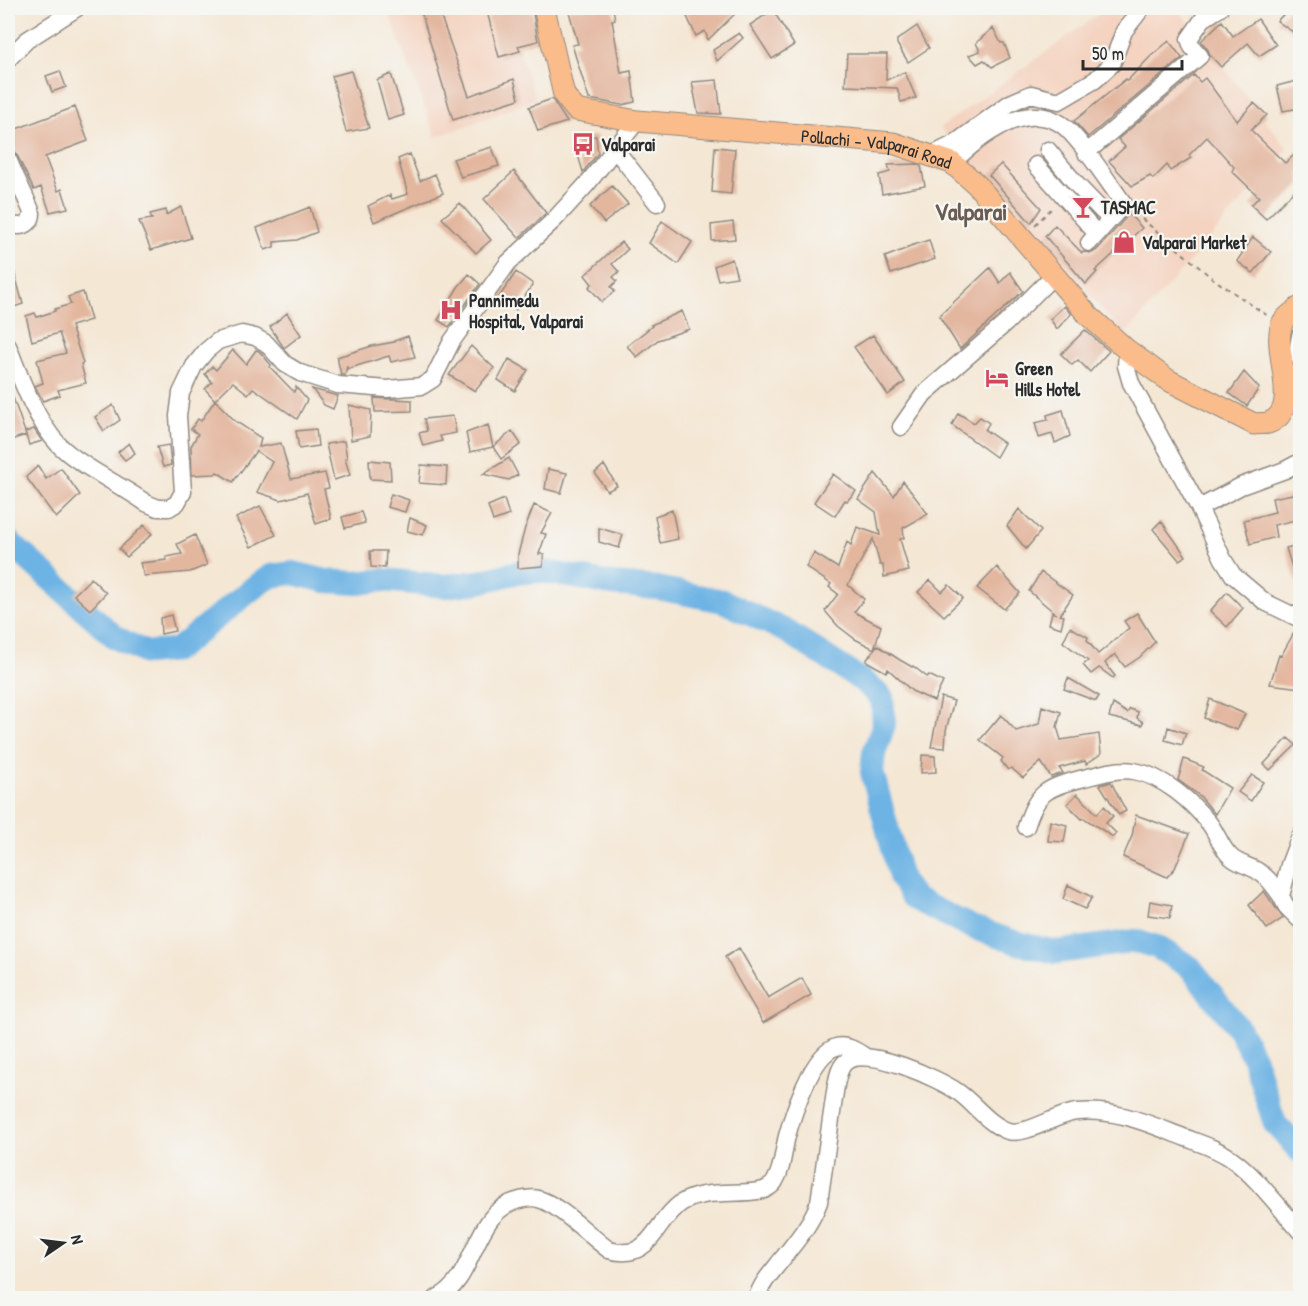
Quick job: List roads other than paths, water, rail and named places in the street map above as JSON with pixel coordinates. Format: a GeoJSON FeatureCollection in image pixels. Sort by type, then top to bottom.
{"type":"FeatureCollection","features":[{"type":"Feature","properties":{"kind":"main road","name":"Pollachi - Valparai Road"},"geometry":{"type":"LineString","coordinates":[[544,8],[564,95],[576,110],[638,121],[893,142],[952,163],[976,184],[1089,316],[1127,350],[1168,380],[1254,424],[1269,422],[1279,415],[1285,402],[1280,347],[1294,324]]}},
{"type":"Feature","properties":{"kind":"street"},"geometry":{"type":"LineString","coordinates":[[8,59],[27,40],[77,8]]}},
{"type":"Feature","properties":{"kind":"street"},"geometry":{"type":"LineString","coordinates":[[930,156],[954,144],[1010,103],[1031,94],[1059,101],[1095,80],[1112,64],[1124,31],[1142,8]]}},
{"type":"Feature","properties":{"kind":"street"},"geometry":{"type":"LineString","coordinates":[[1086,153],[1200,56],[1192,47],[1189,39],[1203,19],[1220,8]]}},
{"type":"Feature","properties":{"kind":"street"},"geometry":{"type":"LineString","coordinates":[[952,163],[962,153],[999,127],[1031,115],[1045,117],[1062,124],[1124,204],[1097,234],[1036,165]]}},
{"type":"Feature","properties":{"kind":"street"},"geometry":{"type":"LineString","coordinates":[[8,346],[18,375],[47,430],[59,445],[146,503],[158,508],[169,508],[177,503],[183,492],[178,416],[181,393],[194,366],[218,341],[242,334],[255,337],[266,343],[285,364],[300,374],[338,385],[387,389],[422,386],[433,379],[452,341],[508,263],[554,220],[587,184],[638,121]]}},
{"type":"Feature","properties":{"kind":"street"},"geometry":{"type":"LineString","coordinates":[[615,149],[657,203]]}},
{"type":"Feature","properties":{"kind":"street"},"geometry":{"type":"LineString","coordinates":[[1048,150],[1103,212]]}},
{"type":"Feature","properties":{"kind":"street"},"geometry":{"type":"LineString","coordinates":[[8,222],[16,226],[23,225],[33,215],[9,161]]}},
{"type":"Feature","properties":{"kind":"street"},"geometry":{"type":"LineString","coordinates":[[901,427],[924,393],[1006,323],[1054,275]]}},
{"type":"Feature","properties":{"kind":"street"},"geometry":{"type":"LineString","coordinates":[[1294,324],[1300,359]]}},
{"type":"Feature","properties":{"kind":"street"},"geometry":{"type":"LineString","coordinates":[[1127,350],[1126,366],[1131,383],[1199,508],[1223,559],[1233,574],[1265,602],[1300,619]]}},
{"type":"Feature","properties":{"kind":"street"},"geometry":{"type":"LineString","coordinates":[[1199,508],[1241,486],[1300,462]]}},
{"type":"Feature","properties":{"kind":"street"},"geometry":{"type":"LineString","coordinates":[[1026,827],[1037,801],[1045,791],[1053,786],[1108,772],[1134,771],[1161,782],[1177,792],[1209,823],[1232,858],[1269,878],[1286,906],[1300,920]]}},
{"type":"Feature","properties":{"kind":"street"},"geometry":{"type":"LineString","coordinates":[[1281,896],[1300,836]]}},
{"type":"Feature","properties":{"kind":"street"},"geometry":{"type":"LineString","coordinates":[[437,1299],[454,1284],[493,1216],[503,1207],[514,1202],[538,1198],[550,1204],[609,1250],[631,1252],[643,1248],[673,1210],[684,1201],[696,1196],[764,1190],[774,1184],[780,1172],[792,1118],[817,1064],[827,1052],[835,1047],[854,1050],[866,1057],[894,1064],[938,1081],[957,1092],[1002,1129],[1013,1132],[1024,1130],[1063,1114],[1089,1111],[1131,1118],[1216,1149],[1244,1169],[1300,1232]]}},
{"type":"Feature","properties":{"kind":"street"},"geometry":{"type":"LineString","coordinates":[[757,1299],[768,1277],[806,1228],[819,1202],[828,1133],[841,1067],[847,1060],[866,1057]]}},
{"type":"Feature","properties":{"kind":"waterway"},"geometry":{"type":"LineString","coordinates":[[8,541],[115,637],[146,653],[176,650],[271,576],[293,573],[326,581],[357,583],[383,580],[445,586],[479,582],[514,573],[541,571],[613,584],[657,588],[723,601],[786,631],[863,681],[882,698],[884,724],[874,753],[872,772],[901,879],[914,899],[974,928],[1017,943],[1056,952],[1136,941],[1157,947],[1190,967],[1239,1029],[1254,1059],[1275,1124],[1300,1151]]}},
{"type":"Feature","properties":{"kind":"place","name":"Valparai"},"geometry":{"type":"Point","coordinates":[583,144]}},
{"type":"Feature","properties":{"kind":"place","name":"TASMAC"},"geometry":{"type":"Point","coordinates":[1083,207]}},
{"type":"Feature","properties":{"kind":"place","name":"Valparai Market"},"geometry":{"type":"Point","coordinates":[1124,242]}},
{"type":"Feature","properties":{"kind":"place","name":"Pannimedu Hospital, Valparai"},"geometry":{"type":"Point","coordinates":[451,310]}},
{"type":"Feature","properties":{"kind":"place","name":"Green Hills Hotel"},"geometry":{"type":"Point","coordinates":[997,378]}},
{"type":"Feature","properties":{"kind":"district","name":"Valparai"},"geometry":{"type":"Point","coordinates":[971,211]}}]}
